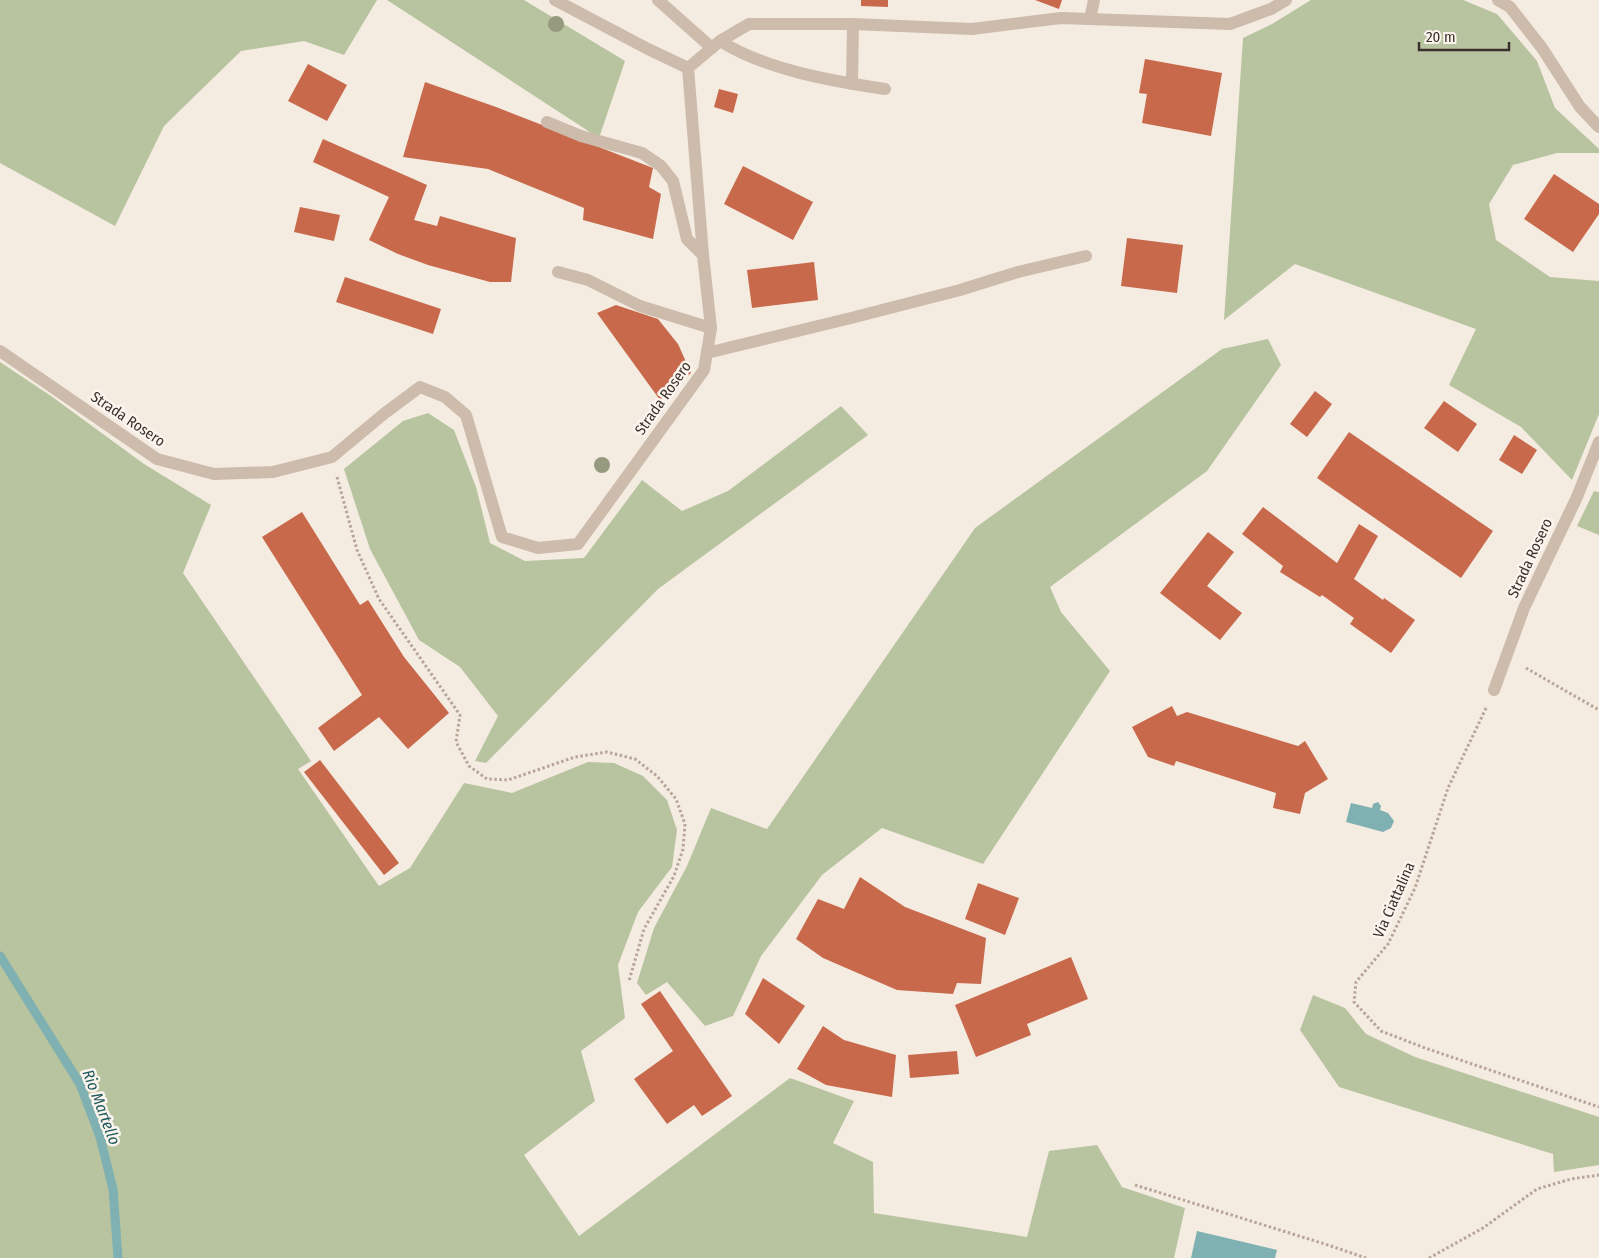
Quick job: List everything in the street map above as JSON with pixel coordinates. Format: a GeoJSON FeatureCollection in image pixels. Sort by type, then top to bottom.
{"type":"FeatureCollection","features":[{"type":"Feature","properties":{"kind":"street"},"geometry":{"type":"LineString","coordinates":[[556,0],[688,68],[716,45],[749,24],[853,24],[972,29],[1061,18],[1230,24],[1271,9],[1286,0]]}},
{"type":"Feature","properties":{"kind":"street"},"geometry":{"type":"LineString","coordinates":[[658,0],[716,45],[772,66],[852,84],[886,89]]}},
{"type":"Feature","properties":{"kind":"street"},"geometry":{"type":"LineString","coordinates":[[1090,19],[1094,0]]}},
{"type":"Feature","properties":{"kind":"street"},"geometry":{"type":"LineString","coordinates":[[1498,0],[1510,7],[1542,48],[1580,107],[1599,127]]}},
{"type":"Feature","properties":{"kind":"street"},"geometry":{"type":"LineString","coordinates":[[852,84],[853,24]]}},
{"type":"Feature","properties":{"kind":"street","name":"Strada Rosero"},"geometry":{"type":"LineString","coordinates":[[0,351],[157,459],[214,474],[273,472],[332,457],[420,387],[445,397],[466,415],[502,536],[538,548],[578,544],[704,370],[711,328],[703,255],[688,68]]}},
{"type":"Feature","properties":{"kind":"street"},"geometry":{"type":"LineString","coordinates":[[547,122],[581,136],[642,153],[661,166],[672,181],[687,239],[703,255]]}},
{"type":"Feature","properties":{"kind":"street"},"geometry":{"type":"LineString","coordinates":[[707,353],[878,311],[960,290],[1018,272],[1086,256]]}},
{"type":"Feature","properties":{"kind":"street"},"geometry":{"type":"LineString","coordinates":[[558,272],[588,280],[640,306],[711,328]]}},
{"type":"Feature","properties":{"kind":"street","name":"Strada Rosero"},"geometry":{"type":"LineString","coordinates":[[1494,690],[1524,608],[1599,442]]}},
{"type":"Feature","properties":{"kind":"path"},"geometry":{"type":"LineString","coordinates":[[332,457],[357,550],[379,598],[460,715],[456,742],[469,766],[487,779],[508,780],[575,757],[607,752],[635,759],[657,776],[676,799],[685,824],[683,849],[674,876],[644,929],[629,981]]}},
{"type":"Feature","properties":{"kind":"path"},"geometry":{"type":"LineString","coordinates":[[1506,656],[1599,710]]}},
{"type":"Feature","properties":{"kind":"path","name":"Via Ciattalina"},"geometry":{"type":"LineString","coordinates":[[1494,690],[1448,788],[1415,888],[1388,944],[1356,982],[1354,1002],[1381,1031],[1425,1048],[1599,1107]]}},
{"type":"Feature","properties":{"kind":"path"},"geometry":{"type":"LineString","coordinates":[[1429,1258],[1483,1228],[1537,1189],[1571,1179],[1599,1175]]}},
{"type":"Feature","properties":{"kind":"path"},"geometry":{"type":"LineString","coordinates":[[1135,1185],[1366,1258]]}},
{"type":"Feature","properties":{"kind":"green space"},"geometry":{"type":"Polygon","coordinates":[[[0,0],[377,0],[344,55],[304,41],[241,51],[164,126],[115,226],[0,163],[0,0]]]}},
{"type":"Feature","properties":{"kind":"green space"},"geometry":{"type":"Polygon","coordinates":[[[387,0],[524,0],[625,61],[599,138],[387,0]]]}},
{"type":"Feature","properties":{"kind":"green space"},"geometry":{"type":"Polygon","coordinates":[[[1311,0],[1463,0],[1497,14],[1537,61],[1555,108],[1599,149],[1599,153],[1557,153],[1513,165],[1489,204],[1496,240],[1550,277],[1599,281],[1599,414],[1572,480],[1521,427],[1449,385],[1476,329],[1295,264],[1224,320],[1243,38],[1272,24],[1311,0]]]}},
{"type":"Feature","properties":{"kind":"green space"},"geometry":{"type":"Polygon","coordinates":[[[1268,339],[1281,365],[1207,471],[1050,587],[1061,612],[1110,671],[983,864],[882,828],[822,875],[761,956],[733,1016],[705,1026],[667,982],[646,995],[637,983],[654,928],[687,866],[711,808],[767,829],[975,528],[1222,349],[1268,339]]]}},
{"type":"Feature","properties":{"kind":"green space"},"geometry":{"type":"Polygon","coordinates":[[[0,362],[51,396],[144,464],[211,505],[183,573],[311,761],[298,769],[379,886],[410,868],[464,783],[512,793],[588,762],[614,763],[643,776],[667,800],[677,830],[672,867],[638,912],[618,965],[625,1018],[581,1051],[595,1101],[524,1155],[579,1236],[790,1078],[854,1101],[833,1143],[873,1162],[874,1213],[1027,1237],[1049,1151],[1097,1145],[1122,1187],[1185,1208],[1174,1258],[0,1258],[0,362]]]}},
{"type":"Feature","properties":{"kind":"green space"},"geometry":{"type":"Polygon","coordinates":[[[841,406],[868,435],[658,589],[486,763],[475,761],[498,716],[460,667],[419,640],[370,549],[344,469],[403,421],[428,413],[454,430],[476,487],[490,543],[525,561],[584,558],[642,480],[682,511],[728,491],[841,406]]]}},
{"type":"Feature","properties":{"kind":"green space"},"geometry":{"type":"Polygon","coordinates":[[[1594,491],[1599,492],[1599,535],[1577,526],[1594,491]]]}},
{"type":"Feature","properties":{"kind":"green space"},"geometry":{"type":"Polygon","coordinates":[[[1313,995],[1345,1008],[1366,1034],[1415,1057],[1599,1117],[1599,1165],[1554,1172],[1553,1154],[1339,1087],[1300,1030],[1313,995]]]}},
{"type":"Feature","properties":{"kind":"water"},"geometry":{"type":"Polygon","coordinates":[[[1378,802],[1381,806],[1380,810],[1388,813],[1394,821],[1391,828],[1383,832],[1346,822],[1351,803],[1372,808],[1373,804],[1378,802]]]}},
{"type":"Feature","properties":{"kind":"water"},"geometry":{"type":"Polygon","coordinates":[[[1197,1231],[1277,1250],[1275,1258],[1191,1258],[1197,1231]]]}},
{"type":"Feature","properties":{"kind":"building"},"geometry":{"type":"Polygon","coordinates":[[[861,0],[888,0],[888,7],[861,6],[861,0]]]}},
{"type":"Feature","properties":{"kind":"building"},"geometry":{"type":"Polygon","coordinates":[[[1035,0],[1062,0],[1059,9],[1035,0]]]}},
{"type":"Feature","properties":{"kind":"building"},"geometry":{"type":"Polygon","coordinates":[[[1145,59],[1222,73],[1211,136],[1142,123],[1147,94],[1139,93],[1145,59]]]}},
{"type":"Feature","properties":{"kind":"building"},"geometry":{"type":"Polygon","coordinates":[[[308,64],[347,85],[327,121],[288,101],[308,64]]]}},
{"type":"Feature","properties":{"kind":"building"},"geometry":{"type":"Polygon","coordinates":[[[425,82],[496,107],[653,168],[649,187],[661,194],[653,239],[583,220],[584,208],[488,169],[403,157],[425,82]]]}},
{"type":"Feature","properties":{"kind":"building"},"geometry":{"type":"Polygon","coordinates":[[[719,89],[738,94],[733,113],[714,107],[719,89]]]}},
{"type":"Feature","properties":{"kind":"building"},"geometry":{"type":"Polygon","coordinates":[[[323,139],[427,185],[414,220],[437,226],[440,216],[516,238],[511,282],[490,282],[428,265],[398,254],[369,240],[389,197],[313,162],[323,139]]]}},
{"type":"Feature","properties":{"kind":"building"},"geometry":{"type":"Polygon","coordinates":[[[743,166],[813,202],[793,240],[724,204],[743,166]]]}},
{"type":"Feature","properties":{"kind":"building"},"geometry":{"type":"Polygon","coordinates":[[[1554,174],[1599,204],[1599,214],[1573,252],[1524,219],[1554,174]]]}},
{"type":"Feature","properties":{"kind":"building"},"geometry":{"type":"Polygon","coordinates":[[[300,207],[340,215],[334,241],[294,232],[300,207]]]}},
{"type":"Feature","properties":{"kind":"building"},"geometry":{"type":"Polygon","coordinates":[[[1127,238],[1183,245],[1177,293],[1121,286],[1127,238]]]}},
{"type":"Feature","properties":{"kind":"building"},"geometry":{"type":"Polygon","coordinates":[[[814,262],[818,300],[752,308],[747,270],[814,262]]]}},
{"type":"Feature","properties":{"kind":"building"},"geometry":{"type":"Polygon","coordinates":[[[345,277],[441,309],[433,334],[336,302],[345,277]]]}},
{"type":"Feature","properties":{"kind":"building"},"geometry":{"type":"Polygon","coordinates":[[[616,305],[658,319],[678,344],[691,373],[660,400],[597,313],[616,305]]]}},
{"type":"Feature","properties":{"kind":"building"},"geometry":{"type":"Polygon","coordinates":[[[1315,391],[1332,404],[1307,437],[1290,424],[1315,391]]]}},
{"type":"Feature","properties":{"kind":"building"},"geometry":{"type":"Polygon","coordinates":[[[1444,401],[1477,424],[1458,452],[1424,428],[1444,401]]]}},
{"type":"Feature","properties":{"kind":"building"},"geometry":{"type":"Polygon","coordinates":[[[1349,432],[1493,531],[1461,578],[1317,478],[1349,432]]]}},
{"type":"Feature","properties":{"kind":"building"},"geometry":{"type":"Polygon","coordinates":[[[1514,435],[1537,450],[1522,474],[1499,460],[1514,435]]]}},
{"type":"Feature","properties":{"kind":"building"},"geometry":{"type":"Polygon","coordinates":[[[1263,507],[1337,563],[1359,524],[1378,536],[1354,579],[1415,620],[1391,653],[1350,624],[1354,618],[1322,595],[1320,597],[1280,572],[1283,566],[1242,534],[1263,507]]]}},
{"type":"Feature","properties":{"kind":"building"},"geometry":{"type":"Polygon","coordinates":[[[302,512],[360,605],[368,600],[404,657],[449,713],[408,749],[379,717],[334,751],[318,728],[362,695],[262,537],[302,512]]]}},
{"type":"Feature","properties":{"kind":"building"},"geometry":{"type":"Polygon","coordinates":[[[1208,532],[1234,552],[1207,586],[1242,613],[1220,640],[1160,593],[1208,532]]]}},
{"type":"Feature","properties":{"kind":"building"},"geometry":{"type":"Polygon","coordinates":[[[1172,706],[1177,716],[1187,712],[1298,746],[1305,741],[1328,779],[1305,793],[1300,814],[1273,808],[1276,793],[1176,761],[1174,766],[1148,757],[1132,727],[1172,706]]]}},
{"type":"Feature","properties":{"kind":"building"},"geometry":{"type":"Polygon","coordinates":[[[320,760],[399,863],[384,875],[304,772],[320,760]]]}},
{"type":"Feature","properties":{"kind":"building"},"geometry":{"type":"Polygon","coordinates":[[[860,877],[905,907],[986,938],[981,984],[957,983],[953,994],[897,990],[823,958],[796,939],[818,899],[844,909],[860,877]]]}},
{"type":"Feature","properties":{"kind":"building"},"geometry":{"type":"Polygon","coordinates":[[[978,883],[1019,898],[1005,935],[965,919],[978,883]]]}},
{"type":"Feature","properties":{"kind":"building"},"geometry":{"type":"Polygon","coordinates":[[[1071,957],[1088,999],[1027,1024],[1031,1035],[976,1057],[955,1005],[1071,957]]]}},
{"type":"Feature","properties":{"kind":"building"},"geometry":{"type":"Polygon","coordinates":[[[763,978],[805,1006],[779,1044],[745,1014],[763,978]]]}},
{"type":"Feature","properties":{"kind":"building"},"geometry":{"type":"Polygon","coordinates":[[[660,991],[732,1096],[702,1116],[694,1105],[667,1124],[634,1079],[673,1051],[641,1004],[660,991]]]}},
{"type":"Feature","properties":{"kind":"building"},"geometry":{"type":"Polygon","coordinates":[[[823,1026],[844,1040],[896,1055],[892,1097],[826,1085],[797,1069],[823,1026]]]}},
{"type":"Feature","properties":{"kind":"building"},"geometry":{"type":"Polygon","coordinates":[[[957,1051],[959,1074],[910,1078],[908,1055],[957,1051]]]}},
{"type":"Feature","properties":{"kind":"waterway","name":"Rio Martello"},"geometry":{"type":"LineString","coordinates":[[0,956],[80,1084],[100,1137],[113,1189],[118,1258]]}}]}
